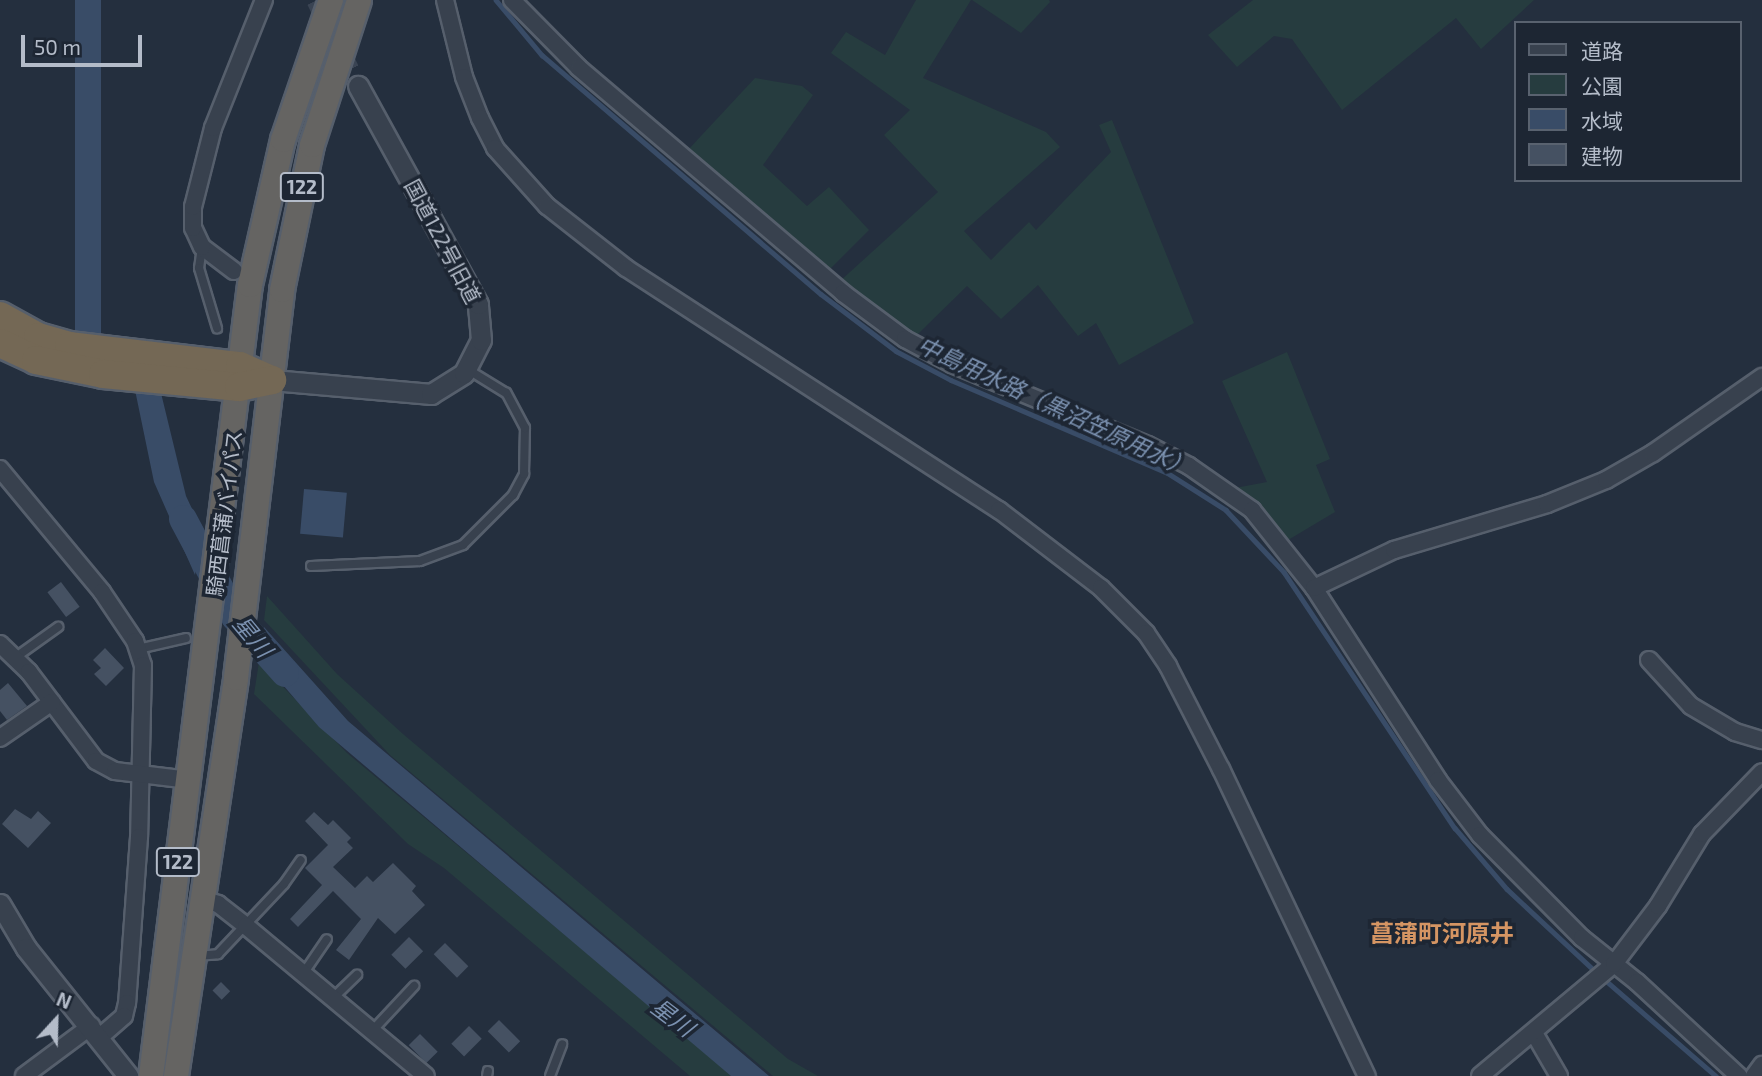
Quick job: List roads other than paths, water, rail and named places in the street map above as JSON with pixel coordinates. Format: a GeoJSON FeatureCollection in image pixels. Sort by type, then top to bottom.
{"type":"FeatureCollection","features":[{"type":"Feature","properties":{"kind":"highway","name":"騎西菖蒲バイパス"},"geometry":{"type":"LineString","coordinates":[[176,1076],[201,899],[213,657],[226,499],[250,285],[270,190],[331,0]]}},
{"type":"Feature","properties":{"kind":"highway","name":"122"},"geometry":{"type":"LineString","coordinates":[[272,380],[282,290],[299,203],[323,108],[359,0]]}},
{"type":"Feature","properties":{"kind":"highway"},"geometry":{"type":"LineString","coordinates":[[0,316],[38,337],[101,362]]}},
{"type":"Feature","properties":{"kind":"highway"},"geometry":{"type":"LineString","coordinates":[[0,344],[36,360],[101,362],[272,380]]}},
{"type":"Feature","properties":{"kind":"highway","name":"騎西菖蒲バイパス"},"geometry":{"type":"LineString","coordinates":[[151,1076],[189,780],[213,657],[245,542],[257,398],[272,380]]}},
{"type":"Feature","properties":{"kind":"highway"},"geometry":{"type":"LineString","coordinates":[[171,920],[194,853],[213,657]]}},
{"type":"Feature","properties":{"kind":"street"},"geometry":{"type":"LineString","coordinates":[[234,271],[202,247],[193,228],[201,167],[264,0]]}},
{"type":"Feature","properties":{"kind":"street"},"geometry":{"type":"LineString","coordinates":[[445,0],[464,77],[480,118],[495,148],[547,206],[626,268],[999,510],[1101,588],[1146,633],[1168,666],[1210,747],[1367,1076]]}},
{"type":"Feature","properties":{"kind":"street"},"geometry":{"type":"LineString","coordinates":[[512,0],[579,68],[885,325],[952,364],[1189,466],[1252,510],[1314,588],[1438,780],[1480,835],[1582,938],[1739,1076]]}},
{"type":"Feature","properties":{"kind":"street","name":"国道122号旧道"},"geometry":{"type":"LineString","coordinates":[[358,86],[478,304],[481,340],[467,369]]}},
{"type":"Feature","properties":{"kind":"street"},"geometry":{"type":"LineString","coordinates":[[272,380],[431,394],[467,369]]}},
{"type":"Feature","properties":{"kind":"street"},"geometry":{"type":"LineString","coordinates":[[1314,588],[1394,550],[1547,504],[1606,480],[1653,453],[1762,377]]}},
{"type":"Feature","properties":{"kind":"street"},"geometry":{"type":"LineString","coordinates":[[0,469],[102,592],[138,649],[143,665],[141,775],[124,1016],[24,1076]]}},
{"type":"Feature","properties":{"kind":"street"},"geometry":{"type":"LineString","coordinates":[[0,644],[16,657],[96,761],[115,771],[189,780]]}},
{"type":"Feature","properties":{"kind":"street"},"geometry":{"type":"LineString","coordinates":[[1649,660],[1691,706],[1735,732],[1762,740]]}},
{"type":"Feature","properties":{"kind":"street"},"geometry":{"type":"LineString","coordinates":[[0,738],[52,702]]}},
{"type":"Feature","properties":{"kind":"street"},"geometry":{"type":"LineString","coordinates":[[1480,1076],[1614,964],[1658,906],[1702,834],[1762,772]]}},
{"type":"Feature","properties":{"kind":"street"},"geometry":{"type":"LineString","coordinates":[[201,899],[218,904],[246,926],[426,1076]]}},
{"type":"Feature","properties":{"kind":"street"},"geometry":{"type":"LineString","coordinates":[[0,904],[26,948],[128,1076]]}},
{"type":"Feature","properties":{"kind":"street"},"geometry":{"type":"LineString","coordinates":[[1534,1033],[1559,1076]]}},
{"type":"Feature","properties":{"kind":"street"},"geometry":{"type":"LineString","coordinates":[[1754,1076],[1762,1065]]}},
{"type":"Feature","properties":{"kind":"lane"},"geometry":{"type":"LineString","coordinates":[[202,247],[198,268],[217,328]]}},
{"type":"Feature","properties":{"kind":"lane"},"geometry":{"type":"LineString","coordinates":[[311,566],[420,561],[463,545],[513,495],[524,474],[526,428],[506,393],[467,369]]}},
{"type":"Feature","properties":{"kind":"lane"},"geometry":{"type":"LineString","coordinates":[[16,657],[58,627]]}},
{"type":"Feature","properties":{"kind":"lane"},"geometry":{"type":"LineString","coordinates":[[138,649],[213,657]]}},
{"type":"Feature","properties":{"kind":"lane"},"geometry":{"type":"LineString","coordinates":[[192,955],[218,954],[246,926],[301,860]]}},
{"type":"Feature","properties":{"kind":"lane"},"geometry":{"type":"LineString","coordinates":[[302,974],[327,939]]}},
{"type":"Feature","properties":{"kind":"lane"},"geometry":{"type":"LineString","coordinates":[[332,999],[357,975]]}},
{"type":"Feature","properties":{"kind":"lane"},"geometry":{"type":"LineString","coordinates":[[372,1031],[414,986]]}},
{"type":"Feature","properties":{"kind":"lane"},"geometry":{"type":"LineString","coordinates":[[550,1076],[562,1044]]}},
{"type":"Feature","properties":{"kind":"water"},"geometry":{"type":"Polygon","coordinates":[[[75,0],[101,0],[101,338],[75,338],[75,0]]]}},
{"type":"Feature","properties":{"kind":"water"},"geometry":{"type":"Polygon","coordinates":[[[135,390],[161,393],[186,496],[202,530],[195,575],[154,482],[135,390]]]}},
{"type":"Feature","properties":{"kind":"water"},"geometry":{"type":"Polygon","coordinates":[[[304,489],[347,493],[343,538],[300,534],[304,489]]]}},
{"type":"Feature","properties":{"kind":"water"},"geometry":{"type":"Polygon","coordinates":[[[264,627],[348,721],[769,1076],[731,1076],[319,727],[259,657],[264,627]]]}},
{"type":"Feature","properties":{"kind":"waterway","name":"中島用水路（黒沼笠原用水）"},"geometry":{"type":"LineString","coordinates":[[496,0],[542,55],[821,294],[896,351],[951,380],[1166,472],[1226,510],[1284,572],[1455,828],[1507,889],[1597,973]]}},
{"type":"Feature","properties":{"kind":"waterway","name":"星川"},"geometry":{"type":"LineString","coordinates":[[183,519],[235,617],[285,673]]}},
{"type":"Feature","properties":{"kind":"waterway","name":"中島用水路（黒沼笠原用水）"},"geometry":{"type":"LineString","coordinates":[[1604,979],[1716,1076]]}},
{"type":"Feature","properties":{"kind":"tunnel"},"geometry":{"type":"LineString","coordinates":[[316,0],[358,86]]}},
{"type":"Feature","properties":{"kind":"district","name":"菖蒲町河原井"},"geometry":{"type":"Point","coordinates":[1442,933]}}]}
